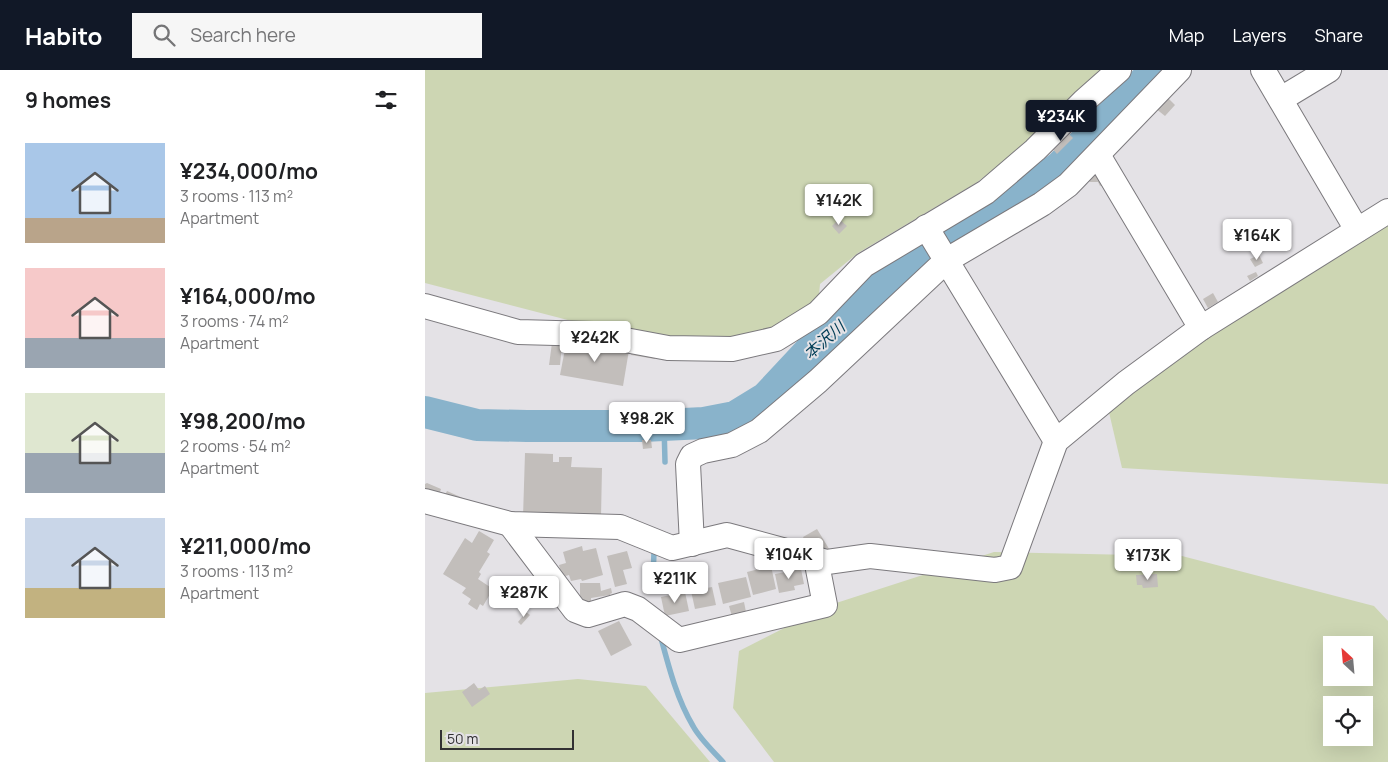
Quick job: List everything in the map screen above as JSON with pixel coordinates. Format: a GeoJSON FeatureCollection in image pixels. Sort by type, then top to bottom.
{"type":"FeatureCollection","features":[{"type":"Feature","properties":{"kind":"street"},"geometry":{"type":"LineString","coordinates":[[425,306],[518,332],[593,334],[668,348],[732,349],[776,339],[818,313],[864,265],[986,192],[1035,150],[1083,101],[1119,70]]}},
{"type":"Feature","properties":{"kind":"street"},"geometry":{"type":"LineString","coordinates":[[692,544],[688,464],[693,456],[703,451],[732,445],[759,431],[818,381],[947,260],[1042,204],[1068,185],[1179,70]]}},
{"type":"Feature","properties":{"kind":"street"},"geometry":{"type":"LineString","coordinates":[[1263,70],[1357,230]]}},
{"type":"Feature","properties":{"kind":"street"},"geometry":{"type":"LineString","coordinates":[[1281,99],[1329,70]]}},
{"type":"Feature","properties":{"kind":"street"},"geometry":{"type":"LineString","coordinates":[[1098,155],[1201,328]]}},
{"type":"Feature","properties":{"kind":"street"},"geometry":{"type":"LineString","coordinates":[[425,501],[510,524],[620,527],[672,548],[727,536],[827,562],[870,556],[995,570],[1010,567],[1057,441],[1127,383],[1201,328],[1388,211]]}},
{"type":"Feature","properties":{"kind":"street"},"geometry":{"type":"LineString","coordinates":[[926,227],[1057,441]]}},
{"type":"Feature","properties":{"kind":"street"},"geometry":{"type":"LineString","coordinates":[[510,524],[575,610],[588,615],[625,604],[638,609],[679,640],[825,605],[816,559]]}},
{"type":"Feature","properties":{"kind":"green space"},"geometry":{"type":"Polygon","coordinates":[[[425,70],[1121,70],[976,183],[858,253],[820,284],[817,316],[776,342],[672,347],[425,283],[425,70]]]}},
{"type":"Feature","properties":{"kind":"green space"},"geometry":{"type":"Polygon","coordinates":[[[1388,208],[1388,484],[1122,468],[1108,408],[1388,208]]]}},
{"type":"Feature","properties":{"kind":"green space"},"geometry":{"type":"Polygon","coordinates":[[[994,552],[1182,556],[1374,606],[1388,621],[1388,762],[774,762],[733,708],[739,651],[830,605],[994,552]]]}},
{"type":"Feature","properties":{"kind":"green space"},"geometry":{"type":"Polygon","coordinates":[[[578,679],[646,686],[710,762],[425,762],[425,693],[578,679]]]}},
{"type":"Feature","properties":{"kind":"building"},"geometry":{"type":"Polygon","coordinates":[[[1166,96],[1175,105],[1165,116],[1155,108],[1166,96]]]}},
{"type":"Feature","properties":{"kind":"building"},"geometry":{"type":"Polygon","coordinates":[[[1066,131],[1073,138],[1057,154],[1050,146],[1066,131]]]}},
{"type":"Feature","properties":{"kind":"building"},"geometry":{"type":"Polygon","coordinates":[[[1093,173],[1101,173],[1106,183],[1100,186],[1098,182],[1090,182],[1087,179],[1093,173]]]}},
{"type":"Feature","properties":{"kind":"building"},"geometry":{"type":"Polygon","coordinates":[[[839,219],[847,226],[839,234],[832,226],[839,219]]]}},
{"type":"Feature","properties":{"kind":"building"},"geometry":{"type":"Polygon","coordinates":[[[1259,255],[1263,263],[1255,267],[1250,259],[1259,255]]]}},
{"type":"Feature","properties":{"kind":"building"},"geometry":{"type":"Polygon","coordinates":[[[1256,272],[1258,276],[1250,281],[1247,276],[1256,272]]]}},
{"type":"Feature","properties":{"kind":"building"},"geometry":{"type":"Polygon","coordinates":[[[1213,293],[1218,302],[1208,308],[1203,299],[1213,293]]]}},
{"type":"Feature","properties":{"kind":"building"},"geometry":{"type":"Polygon","coordinates":[[[586,342],[629,350],[623,386],[560,375],[566,344],[586,342]]]}},
{"type":"Feature","properties":{"kind":"building"},"geometry":{"type":"Polygon","coordinates":[[[552,343],[562,345],[560,365],[549,365],[552,343]]]}},
{"type":"Feature","properties":{"kind":"building"},"geometry":{"type":"Polygon","coordinates":[[[632,349],[655,353],[655,359],[631,355],[632,349]]]}},
{"type":"Feature","properties":{"kind":"building"},"geometry":{"type":"Polygon","coordinates":[[[642,440],[651,440],[652,448],[643,449],[642,440]]]}},
{"type":"Feature","properties":{"kind":"building"},"geometry":{"type":"Polygon","coordinates":[[[525,453],[553,454],[553,462],[559,462],[559,457],[572,457],[571,467],[602,468],[601,517],[523,517],[525,453]]]}},
{"type":"Feature","properties":{"kind":"building"},"geometry":{"type":"Polygon","coordinates":[[[427,483],[441,489],[440,492],[445,495],[447,491],[465,499],[461,508],[425,493],[425,484],[427,483]]]}},
{"type":"Feature","properties":{"kind":"building"},"geometry":{"type":"Polygon","coordinates":[[[817,529],[831,552],[803,545],[806,543],[803,537],[817,529]]]}},
{"type":"Feature","properties":{"kind":"building"},"geometry":{"type":"Polygon","coordinates":[[[479,531],[494,540],[487,552],[490,554],[479,572],[481,574],[478,579],[493,589],[483,606],[480,604],[477,610],[468,604],[471,599],[462,593],[466,588],[443,574],[465,538],[472,543],[479,531]]]}},
{"type":"Feature","properties":{"kind":"building"},"geometry":{"type":"Polygon","coordinates":[[[582,546],[583,551],[596,548],[603,575],[582,581],[581,579],[571,581],[569,575],[562,577],[559,565],[566,563],[563,552],[582,546]]]}},
{"type":"Feature","properties":{"kind":"building"},"geometry":{"type":"Polygon","coordinates":[[[627,551],[632,568],[623,570],[627,584],[615,587],[607,556],[627,551]]]}},
{"type":"Feature","properties":{"kind":"building"},"geometry":{"type":"Polygon","coordinates":[[[771,566],[776,589],[753,595],[747,572],[771,566]]]}},
{"type":"Feature","properties":{"kind":"building"},"geometry":{"type":"Polygon","coordinates":[[[801,569],[804,584],[794,586],[795,590],[779,593],[775,574],[801,569]]]}},
{"type":"Feature","properties":{"kind":"building"},"geometry":{"type":"Polygon","coordinates":[[[1157,574],[1158,587],[1143,588],[1142,585],[1137,585],[1136,575],[1157,574]]]}},
{"type":"Feature","properties":{"kind":"building"},"geometry":{"type":"Polygon","coordinates":[[[746,577],[751,597],[723,604],[718,583],[746,577]]]}},
{"type":"Feature","properties":{"kind":"building"},"geometry":{"type":"Polygon","coordinates":[[[580,583],[600,583],[601,591],[611,588],[612,593],[591,598],[591,602],[580,603],[580,583]]]}},
{"type":"Feature","properties":{"kind":"building"},"geometry":{"type":"Polygon","coordinates":[[[712,587],[716,605],[695,609],[691,591],[712,587]]]}},
{"type":"Feature","properties":{"kind":"building"},"geometry":{"type":"Polygon","coordinates":[[[685,592],[689,611],[665,616],[661,597],[685,592]]]}},
{"type":"Feature","properties":{"kind":"building"},"geometry":{"type":"Polygon","coordinates":[[[744,602],[747,617],[733,620],[729,606],[744,602]]]}},
{"type":"Feature","properties":{"kind":"building"},"geometry":{"type":"Polygon","coordinates":[[[526,612],[530,615],[521,625],[518,622],[526,612]]]}},
{"type":"Feature","properties":{"kind":"building"},"geometry":{"type":"Polygon","coordinates":[[[619,621],[632,645],[611,656],[598,631],[619,621]]]}},
{"type":"Feature","properties":{"kind":"building"},"geometry":{"type":"Polygon","coordinates":[[[474,683],[479,690],[485,686],[490,694],[472,707],[462,692],[474,683]]]}},
{"type":"Feature","properties":{"kind":"waterway","name":"本沢川"},"geometry":{"type":"LineString","coordinates":[[425,412],[477,425],[527,426],[643,426],[704,423],[735,417],[766,398],[808,353],[846,322],[900,267],[924,249],[1013,201],[1060,167],[1156,70]]}},
{"type":"Feature","properties":{"kind":"waterway"},"geometry":{"type":"LineString","coordinates":[[664,425],[665,462]]}},
{"type":"Feature","properties":{"kind":"waterway"},"geometry":{"type":"LineString","coordinates":[[653,578],[654,552]]}},
{"type":"Feature","properties":{"kind":"waterway"},"geometry":{"type":"LineString","coordinates":[[661,638],[674,683],[687,716],[699,736],[723,762]]}}]}
